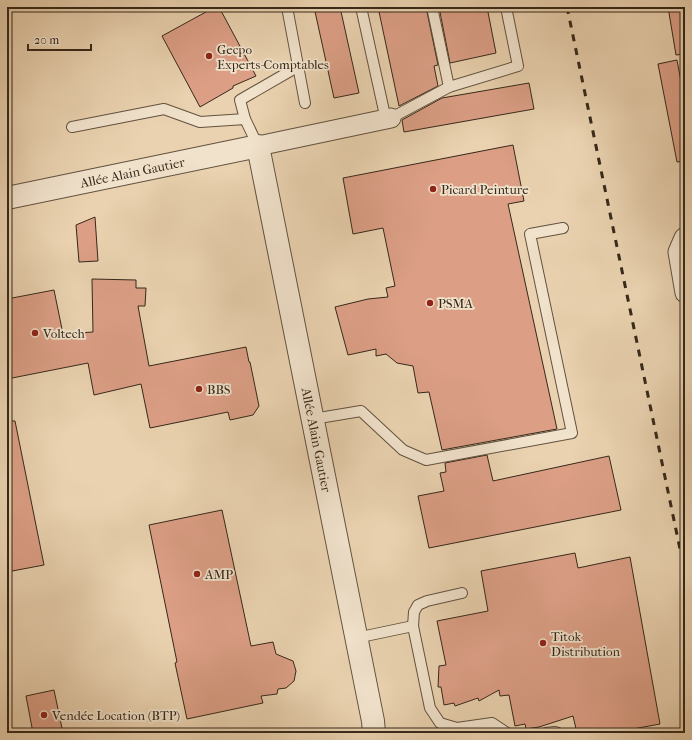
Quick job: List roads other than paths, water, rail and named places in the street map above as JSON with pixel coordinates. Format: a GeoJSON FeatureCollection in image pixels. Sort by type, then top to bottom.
{"type":"FeatureCollection","features":[{"type":"Feature","properties":{"kind":"street","name":"Allée Alain Gautier"},"geometry":{"type":"LineString","coordinates":[[7,198],[388,119]]}},
{"type":"Feature","properties":{"kind":"street","name":"Allée Alain Gautier"},"geometry":{"type":"LineString","coordinates":[[258,146],[373,721],[374,733]]}},
{"type":"Feature","properties":{"kind":"street"},"geometry":{"type":"LineString","coordinates":[[685,237],[678,252],[685,293]]}},
{"type":"Feature","properties":{"kind":"lane"},"geometry":{"type":"LineString","coordinates":[[287,7],[305,102]]}},
{"type":"Feature","properties":{"kind":"lane"},"geometry":{"type":"LineString","coordinates":[[361,7],[388,119],[449,87],[518,66],[506,7]]}},
{"type":"Feature","properties":{"kind":"lane"},"geometry":{"type":"LineString","coordinates":[[432,7],[449,87]]}},
{"type":"Feature","properties":{"kind":"lane"},"geometry":{"type":"LineString","coordinates":[[258,146],[245,119],[240,100],[299,66]]}},
{"type":"Feature","properties":{"kind":"lane"},"geometry":{"type":"LineString","coordinates":[[72,127],[164,109],[200,122],[245,119]]}},
{"type":"Feature","properties":{"kind":"lane"},"geometry":{"type":"LineString","coordinates":[[313,419],[361,411],[403,450],[426,460],[572,433],[530,234],[563,228]]}},
{"type":"Feature","properties":{"kind":"lane"},"geometry":{"type":"LineString","coordinates":[[462,593],[427,601],[418,605],[414,612],[413,626],[430,708],[440,723],[457,728],[492,723],[507,733]]}},
{"type":"Feature","properties":{"kind":"lane"},"geometry":{"type":"LineString","coordinates":[[356,638],[413,626]]}},
{"type":"Feature","properties":{"kind":"lane"},"geometry":{"type":"LineString","coordinates":[[546,733],[558,733]]}},
{"type":"Feature","properties":{"kind":"railway"},"geometry":{"type":"LineString","coordinates":[[567,7],[685,573]]}},
{"type":"Feature","properties":{"kind":"place","name":"Gecpo Experts-Comptables"},"geometry":{"type":"Point","coordinates":[209,56]}},
{"type":"Feature","properties":{"kind":"place","name":"Picard Peinture"},"geometry":{"type":"Point","coordinates":[433,189]}},
{"type":"Feature","properties":{"kind":"place","name":"PSMA"},"geometry":{"type":"Point","coordinates":[430,303]}},
{"type":"Feature","properties":{"kind":"place","name":"Voltech"},"geometry":{"type":"Point","coordinates":[35,333]}},
{"type":"Feature","properties":{"kind":"place","name":"BBS"},"geometry":{"type":"Point","coordinates":[199,389]}},
{"type":"Feature","properties":{"kind":"place","name":"AMP"},"geometry":{"type":"Point","coordinates":[197,574]}},
{"type":"Feature","properties":{"kind":"place","name":"Titok Distribution"},"geometry":{"type":"Point","coordinates":[543,643]}},
{"type":"Feature","properties":{"kind":"place","name":"Vendée Location (BTP)"},"geometry":{"type":"Point","coordinates":[44,715]}}]}
